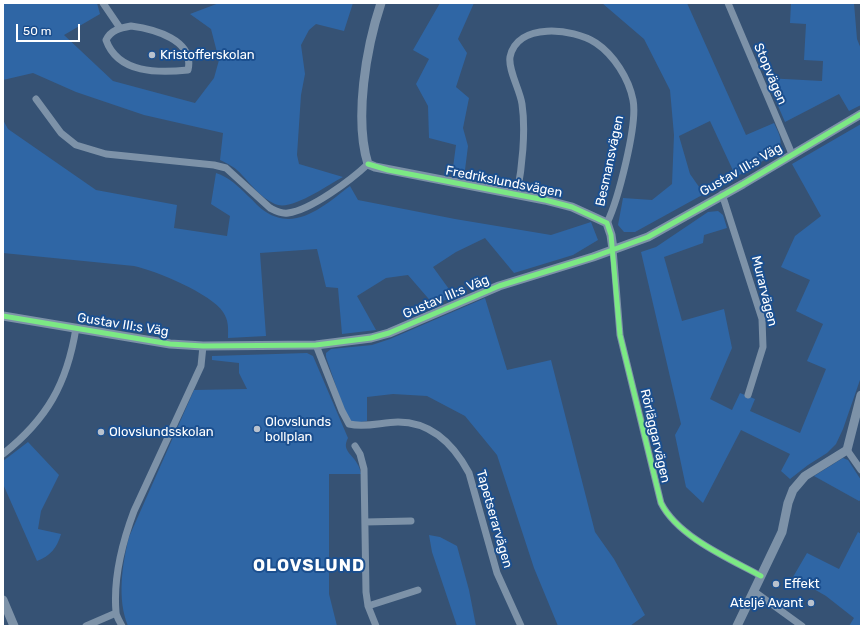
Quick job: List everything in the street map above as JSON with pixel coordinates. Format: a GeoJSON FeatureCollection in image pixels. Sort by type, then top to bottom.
{"type":"FeatureCollection","features":[{"type":"Feature","properties":{"kind":"street"},"geometry":{"type":"LineString","coordinates":[[103,3],[120,28]]}},
{"type":"Feature","properties":{"kind":"street"},"geometry":{"type":"LineString","coordinates":[[36,99],[61,133],[76,145],[106,154],[214,165],[226,168],[270,208],[277,212],[293,211],[312,203],[355,176],[368,164],[364,150],[362,131],[365,66],[382,3]]}},
{"type":"Feature","properties":{"kind":"street","name":"Stopvägen"},"geometry":{"type":"LineString","coordinates":[[728,3],[792,154]]}},
{"type":"Feature","properties":{"kind":"street"},"geometry":{"type":"LineString","coordinates":[[131,26],[146,28],[170,36],[178,42],[188,55],[190,62],[188,70],[162,72],[138,70],[116,56],[106,40],[109,34],[120,28],[131,26]]}},
{"type":"Feature","properties":{"kind":"street","name":"Besmansvägen"},"geometry":{"type":"LineString","coordinates":[[517,194],[520,178],[523,119],[522,104],[510,58],[514,48],[520,40],[530,34],[539,32],[559,32],[586,39],[596,43],[613,60],[628,84],[633,101],[633,122],[617,196],[607,223]]}},
{"type":"Feature","properties":{"kind":"street","name":"Gustav III:s Väg"},"geometry":{"type":"LineString","coordinates":[[3,316],[170,344],[203,346],[316,344],[371,338],[389,333],[500,286],[648,236],[722,194],[743,184],[861,114]]}},
{"type":"Feature","properties":{"kind":"street","name":"Fredrikslundsvägen"},"geometry":{"type":"LineString","coordinates":[[368,164],[388,170],[517,194],[572,207],[607,223]]}},
{"type":"Feature","properties":{"kind":"street","name":"Murarvägen"},"geometry":{"type":"LineString","coordinates":[[722,194],[742,252],[763,327],[763,347],[748,395]]}},
{"type":"Feature","properties":{"kind":"street"},"geometry":{"type":"LineString","coordinates":[[607,223],[613,249]]}},
{"type":"Feature","properties":{"kind":"street","name":"Rörläggarvägen"},"geometry":{"type":"LineString","coordinates":[[613,249],[620,335],[661,503],[672,519],[712,550],[762,576]]}},
{"type":"Feature","properties":{"kind":"street"},"geometry":{"type":"LineString","coordinates":[[3,454],[19,441],[50,403],[71,355],[76,328]]}},
{"type":"Feature","properties":{"kind":"street","name":"Tapetserarvägen"},"geometry":{"type":"LineString","coordinates":[[316,344],[339,404],[349,424],[358,426],[398,422],[418,425],[439,435],[462,459],[469,473],[497,573],[521,626]]}},
{"type":"Feature","properties":{"kind":"street"},"geometry":{"type":"LineString","coordinates":[[122,626],[116,613],[119,560],[125,536],[134,511],[202,366],[203,346]]}},
{"type":"Feature","properties":{"kind":"street"},"geometry":{"type":"LineString","coordinates":[[737,626],[755,592],[782,532],[788,503],[793,490],[805,476],[847,450],[861,395]]}},
{"type":"Feature","properties":{"kind":"street"},"geometry":{"type":"LineString","coordinates":[[355,446],[360,454],[364,469],[366,592],[368,606],[376,626]]}},
{"type":"Feature","properties":{"kind":"street"},"geometry":{"type":"LineString","coordinates":[[847,450],[861,470]]}},
{"type":"Feature","properties":{"kind":"street"},"geometry":{"type":"LineString","coordinates":[[365,522],[411,521]]}},
{"type":"Feature","properties":{"kind":"street"},"geometry":{"type":"LineString","coordinates":[[368,606],[418,590]]}},
{"type":"Feature","properties":{"kind":"street"},"geometry":{"type":"LineString","coordinates":[[755,592],[802,626]]}},
{"type":"Feature","properties":{"kind":"street"},"geometry":{"type":"LineString","coordinates":[[3,600],[14,626]]}},
{"type":"Feature","properties":{"kind":"street"},"geometry":{"type":"LineString","coordinates":[[86,626],[116,613]]}},
{"type":"Feature","properties":{"kind":"shaded area"},"geometry":{"type":"Polygon","coordinates":[[[3,3],[97,3],[100,14],[64,35],[113,81],[195,103],[214,78],[219,60],[211,29],[190,14],[219,3],[353,3],[344,31],[316,24],[309,30],[301,45],[305,74],[301,95],[297,155],[299,164],[343,177],[302,200],[285,205],[278,205],[255,190],[235,168],[220,160],[223,133],[144,115],[76,92],[33,73],[3,80],[3,3]]]}},
{"type":"Feature","properties":{"kind":"shaded area"},"geometry":{"type":"Polygon","coordinates":[[[440,3],[474,3],[458,39],[467,53],[456,87],[469,98],[463,128],[468,146],[464,178],[452,175],[456,145],[429,138],[428,106],[416,84],[429,59],[413,50],[440,3]]]}},
{"type":"Feature","properties":{"kind":"shaded area"},"geometry":{"type":"Polygon","coordinates":[[[602,3],[687,3],[746,135],[774,123],[781,142],[776,153],[736,177],[710,121],[679,136],[690,174],[704,194],[635,232],[624,232],[618,225],[623,198],[652,200],[672,184],[674,135],[670,90],[644,39],[602,3]]]}},
{"type":"Feature","properties":{"kind":"shaded area"},"geometry":{"type":"Polygon","coordinates":[[[791,3],[854,3],[857,39],[861,49],[861,105],[849,111],[839,94],[785,122],[766,78],[822,81],[823,61],[804,60],[806,24],[790,23],[791,3]]]}},
{"type":"Feature","properties":{"kind":"shaded area"},"geometry":{"type":"Polygon","coordinates":[[[3,120],[8,129],[96,190],[177,205],[174,228],[227,236],[230,216],[211,204],[216,173],[233,182],[266,212],[278,217],[289,219],[311,213],[350,186],[358,200],[455,219],[551,235],[591,222],[598,240],[573,255],[514,273],[485,238],[456,252],[433,267],[454,296],[434,305],[408,275],[386,278],[357,296],[376,330],[342,334],[338,288],[326,287],[317,249],[260,253],[266,336],[228,338],[228,325],[226,318],[217,305],[182,284],[155,272],[134,266],[3,253],[3,120]]]}},
{"type":"Feature","properties":{"kind":"shaded area"},"geometry":{"type":"Polygon","coordinates":[[[861,124],[861,377],[843,429],[836,444],[827,453],[790,479],[781,471],[790,454],[741,430],[703,503],[686,487],[675,435],[681,424],[641,252],[656,247],[708,212],[718,211],[723,215],[727,228],[704,235],[703,243],[664,257],[682,321],[724,309],[732,348],[710,399],[732,410],[740,393],[755,399],[750,411],[800,433],[826,369],[807,361],[823,324],[796,311],[810,280],[781,267],[795,236],[821,216],[792,164],[861,124]]]}},
{"type":"Feature","properties":{"kind":"shaded area"},"geometry":{"type":"Polygon","coordinates":[[[485,298],[507,370],[551,360],[595,532],[614,559],[645,615],[630,626],[558,626],[534,568],[497,455],[465,416],[427,396],[393,394],[367,397],[367,421],[349,424],[326,357],[326,353],[331,349],[372,345],[390,339],[485,298]]]}},
{"type":"Feature","properties":{"kind":"shaded area"},"geometry":{"type":"Polygon","coordinates":[[[307,353],[313,356],[348,438],[346,446],[348,452],[356,461],[361,474],[329,474],[329,594],[337,626],[128,626],[123,605],[122,582],[124,559],[129,537],[194,390],[247,389],[239,373],[239,363],[212,360],[212,356],[307,353]]]}},
{"type":"Feature","properties":{"kind":"shaded area"},"geometry":{"type":"Polygon","coordinates":[[[28,442],[59,475],[41,511],[38,529],[61,534],[52,551],[46,557],[37,561],[3,484],[3,461],[28,442]]]}},
{"type":"Feature","properties":{"kind":"shaded area"},"geometry":{"type":"Polygon","coordinates":[[[843,458],[848,460],[861,480],[861,500],[859,501],[814,476],[843,458]]]}},
{"type":"Feature","properties":{"kind":"shaded area"},"geometry":{"type":"Polygon","coordinates":[[[858,532],[861,534],[861,626],[849,626],[854,618],[826,596],[793,577],[807,553],[839,569],[858,532]]]}},
{"type":"Feature","properties":{"kind":"shaded area"},"geometry":{"type":"Polygon","coordinates":[[[429,535],[440,537],[457,546],[469,590],[476,626],[457,626],[432,552],[429,535]]]}},
{"type":"Feature","properties":{"kind":"cycle path"},"geometry":{"type":"LineString","coordinates":[[3,316],[170,344],[203,346],[316,345],[371,338],[389,333],[499,286],[593,257],[648,237],[743,184],[861,114]]}},
{"type":"Feature","properties":{"kind":"cycle path"},"geometry":{"type":"LineString","coordinates":[[368,164],[388,170],[545,200],[572,207],[607,223],[611,235],[620,335],[661,503],[679,526],[692,537],[761,576]]}},
{"type":"Feature","properties":{"kind":"place","name":"Kristofferskolan"},"geometry":{"type":"Point","coordinates":[152,55]}},
{"type":"Feature","properties":{"kind":"place","name":"Olovslunds bollplan"},"geometry":{"type":"Point","coordinates":[257,429]}},
{"type":"Feature","properties":{"kind":"place","name":"Olovslundsskolan"},"geometry":{"type":"Point","coordinates":[101,432]}},
{"type":"Feature","properties":{"kind":"place","name":"Effekt"},"geometry":{"type":"Point","coordinates":[776,584]}},
{"type":"Feature","properties":{"kind":"place","name":"Ateljé Avant"},"geometry":{"type":"Point","coordinates":[811,603]}},
{"type":"Feature","properties":{"kind":"district","name":"OLOVSLUND"},"geometry":{"type":"Point","coordinates":[309,566]}}]}
